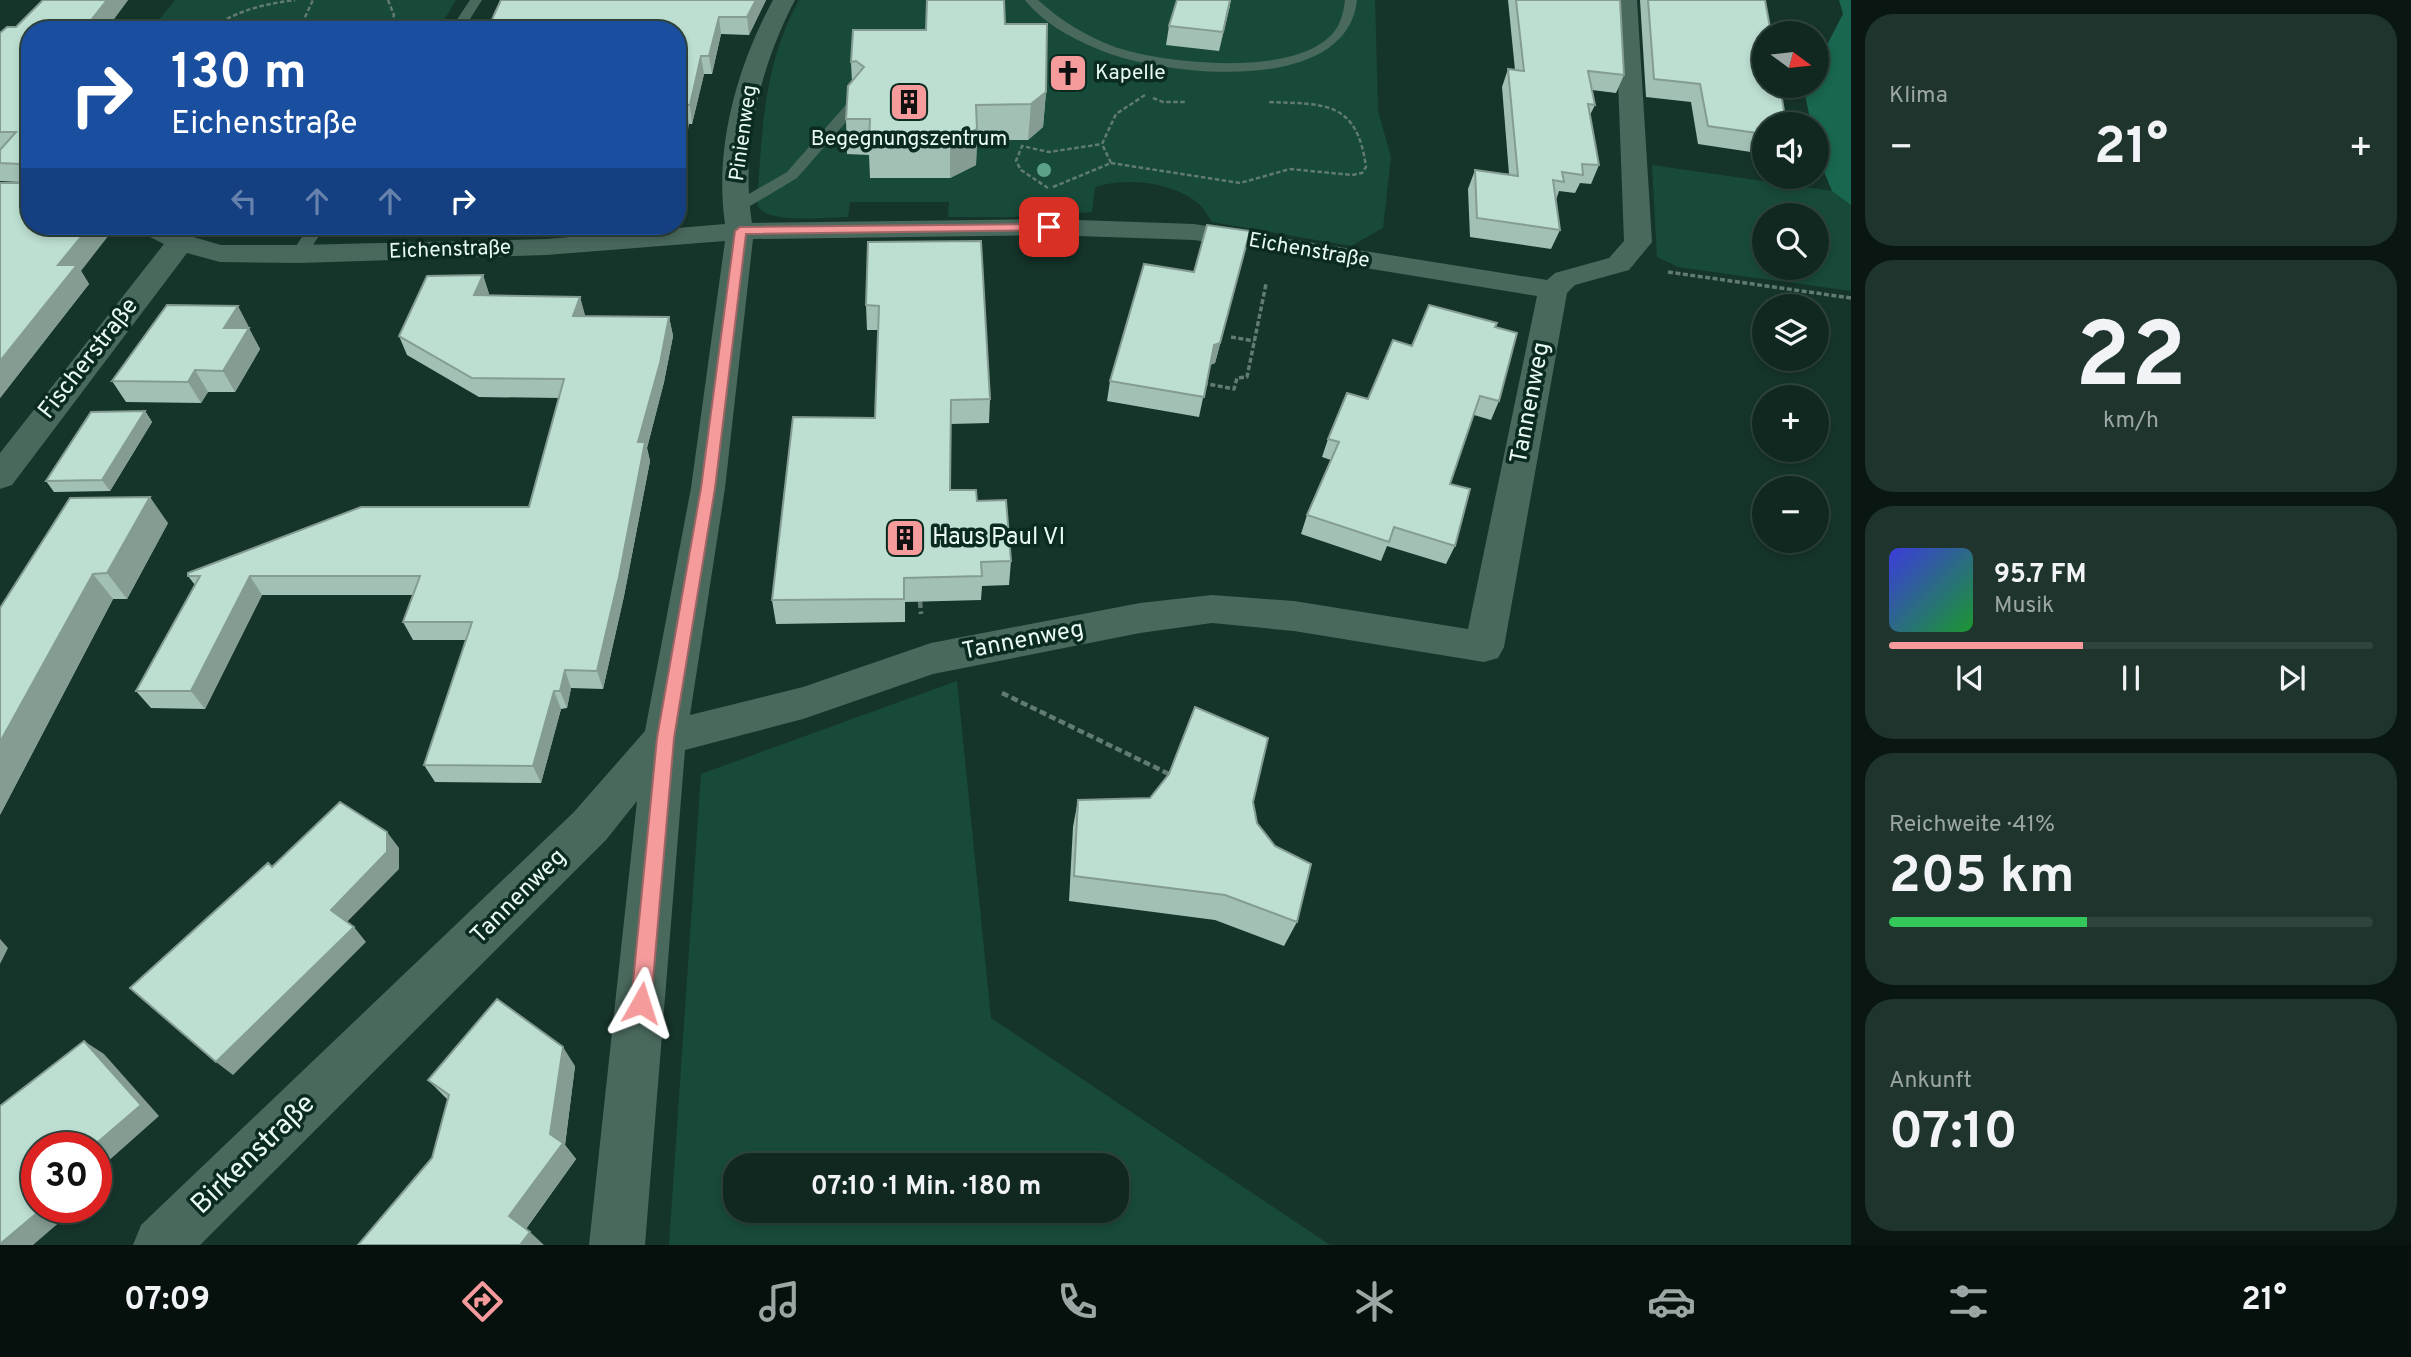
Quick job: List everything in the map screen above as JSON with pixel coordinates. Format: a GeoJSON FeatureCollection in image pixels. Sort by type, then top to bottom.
{"type":"FeatureCollection","features":[{"type":"Feature","properties":{"kind":"street","name":"Pinienweg"},"geometry":{"type":"LineString","coordinates":[[617,1245],[666,738],[708,488],[737,220],[746,89],[771,22],[784,0]]}},
{"type":"Feature","properties":{"kind":"street"},"geometry":{"type":"LineString","coordinates":[[1553,290],[1565,279],[1619,264],[1638,242],[1626,0]]}},
{"type":"Feature","properties":{"kind":"street","name":"Eichenstraße"},"geometry":{"type":"LineString","coordinates":[[686,227],[737,220],[1194,232],[1553,290]]}},
{"type":"Feature","properties":{"kind":"street","name":"Eichenstraße"},"geometry":{"type":"LineString","coordinates":[[167,235],[180,242],[220,253],[299,254],[546,247],[631,235]]}},
{"type":"Feature","properties":{"kind":"street","name":"Fischerstraße"},"geometry":{"type":"LineString","coordinates":[[0,477],[12,444],[180,242]]}},
{"type":"Feature","properties":{"kind":"street","name":"Tannenweg"},"geometry":{"type":"LineString","coordinates":[[346,1066],[590,827],[666,738],[803,703],[931,659],[1140,618],[1212,609],[1294,616],[1484,647],[1553,290]]}},
{"type":"Feature","properties":{"kind":"street","name":"Birkenstraße"},"geometry":{"type":"LineString","coordinates":[[161,1245],[346,1066]]}},
{"type":"Feature","properties":{"kind":"lane"},"geometry":{"type":"LineString","coordinates":[[462,21],[476,0]]}},
{"type":"Feature","properties":{"kind":"lane"},"geometry":{"type":"LineString","coordinates":[[1031,0],[1040,10],[1080,36],[1107,48],[1135,57],[1190,67],[1223,68],[1257,67],[1297,59],[1324,46],[1341,31],[1349,17],[1351,0]]}},
{"type":"Feature","properties":{"kind":"lane"},"geometry":{"type":"LineString","coordinates":[[737,220],[792,175],[856,102]]}},
{"type":"Feature","properties":{"kind":"lane"},"geometry":{"type":"LineString","coordinates":[[299,254],[311,235]]}},
{"type":"Feature","properties":{"kind":"path"},"geometry":{"type":"LineString","coordinates":[[220,21],[249,8],[295,0]]}},
{"type":"Feature","properties":{"kind":"path"},"geometry":{"type":"LineString","coordinates":[[303,21],[313,0]]}},
{"type":"Feature","properties":{"kind":"path"},"geometry":{"type":"LineString","coordinates":[[388,0],[394,15],[392,21]]}},
{"type":"Feature","properties":{"kind":"path"},"geometry":{"type":"LineString","coordinates":[[1216,96],[1224,81],[1223,68]]}},
{"type":"Feature","properties":{"kind":"path"},"geometry":{"type":"LineString","coordinates":[[1020,140],[1022,146],[1016,161],[1021,170],[1049,189],[1111,163],[1240,183],[1290,169],[1352,175],[1362,173],[1366,167],[1354,124],[1339,113],[1298,103],[1216,96],[1180,103],[1163,102],[1144,95],[1116,114],[1102,144]]}},
{"type":"Feature","properties":{"kind":"path"},"geometry":{"type":"LineString","coordinates":[[1022,146],[1049,152],[1102,144]]}},
{"type":"Feature","properties":{"kind":"path"},"geometry":{"type":"LineString","coordinates":[[1102,144],[1111,163]]}},
{"type":"Feature","properties":{"kind":"path"},"geometry":{"type":"LineString","coordinates":[[1196,382],[1234,388],[1237,378],[1247,377],[1275,245]]}},
{"type":"Feature","properties":{"kind":"path"},"geometry":{"type":"LineString","coordinates":[[1619,264],[1851,298]]}},
{"type":"Feature","properties":{"kind":"path"},"geometry":{"type":"LineString","coordinates":[[1231,337],[1254,341]]}},
{"type":"Feature","properties":{"kind":"path"},"geometry":{"type":"LineString","coordinates":[[931,659],[1171,775]]}},
{"type":"Feature","properties":{"kind":"green space"},"geometry":{"type":"Polygon","coordinates":[[[175,0],[456,0],[443,21],[158,21],[175,0]]]}},
{"type":"Feature","properties":{"kind":"green space"},"geometry":{"type":"Polygon","coordinates":[[[799,0],[1375,0],[1378,111],[1391,157],[1383,228],[1351,246],[1212,222],[1201,206],[1188,197],[1163,186],[1135,182],[1095,187],[1092,212],[1015,217],[948,217],[949,202],[850,202],[848,217],[785,218],[772,215],[757,205],[766,100],[778,49],[799,0]]]}},
{"type":"Feature","properties":{"kind":"green space"},"geometry":{"type":"Polygon","coordinates":[[[1839,0],[1851,0],[1851,205],[1832,191],[1829,184],[1829,112],[1809,112],[1806,98],[1829,98],[1829,41],[1843,14],[1839,0]]]}},
{"type":"Feature","properties":{"kind":"green space"},"geometry":{"type":"Polygon","coordinates":[[[1652,165],[1752,179],[1752,189],[1832,191],[1851,204],[1851,291],[1772,280],[1829,280],[1829,203],[1752,203],[1752,277],[1678,267],[1657,257],[1652,165]]]}},
{"type":"Feature","properties":{"kind":"green space"},"geometry":{"type":"Polygon","coordinates":[[[957,681],[991,1018],[1330,1245],[669,1245],[701,774],[957,681]]]}},
{"type":"Feature","properties":{"kind":"building"},"geometry":{"type":"Polygon","coordinates":[[[43,0],[107,0],[90,21],[22,21],[43,0]]]}},
{"type":"Feature","properties":{"kind":"building"},"geometry":{"type":"Polygon","coordinates":[[[501,0],[756,0],[747,17],[719,17],[709,56],[701,56],[690,105],[686,105],[686,21],[492,21],[501,0]]]}},
{"type":"Feature","properties":{"kind":"building"},"geometry":{"type":"Polygon","coordinates":[[[927,0],[1004,0],[1005,24],[1047,24],[1046,92],[1031,104],[976,105],[977,129],[950,143],[869,143],[870,119],[846,119],[848,86],[864,67],[856,61],[851,62],[853,30],[926,30],[927,0]]]}},
{"type":"Feature","properties":{"kind":"building"},"geometry":{"type":"Polygon","coordinates":[[[1177,0],[1230,0],[1223,32],[1169,26],[1177,0]]]}},
{"type":"Feature","properties":{"kind":"building"},"geometry":{"type":"Polygon","coordinates":[[[1516,0],[1620,0],[1624,75],[1588,71],[1595,105],[1588,104],[1599,165],[1582,164],[1583,175],[1562,172],[1564,182],[1553,180],[1560,230],[1477,218],[1475,170],[1518,176],[1508,69],[1524,71],[1516,0]]]}},
{"type":"Feature","properties":{"kind":"building"},"geometry":{"type":"Polygon","coordinates":[[[1648,0],[1765,0],[1769,21],[1752,21],[1752,98],[1782,98],[1784,112],[1752,112],[1752,132],[1708,126],[1700,84],[1654,79],[1648,0]]]}},
{"type":"Feature","properties":{"kind":"building"},"geometry":{"type":"Polygon","coordinates":[[[21,22],[21,235],[83,235],[58,265],[77,265],[0,361],[0,183],[20,183],[20,164],[0,163],[0,150],[16,132],[0,132],[0,33],[7,27],[16,27],[21,22]]]}},
{"type":"Feature","properties":{"kind":"building"},"geometry":{"type":"Polygon","coordinates":[[[1207,225],[1250,231],[1220,343],[1214,345],[1204,397],[1110,381],[1144,264],[1194,272],[1207,225]]]}},
{"type":"Feature","properties":{"kind":"building"},"geometry":{"type":"Polygon","coordinates":[[[981,241],[990,399],[951,400],[950,490],[976,490],[977,501],[1006,500],[1011,561],[981,562],[982,576],[904,578],[904,599],[772,600],[793,417],[875,418],[879,306],[866,305],[868,242],[981,241]]]}},
{"type":"Feature","properties":{"kind":"building"},"geometry":{"type":"Polygon","coordinates":[[[483,275],[474,295],[580,297],[573,316],[669,317],[660,363],[638,442],[645,442],[619,577],[597,671],[565,670],[560,691],[554,691],[533,766],[424,765],[472,622],[403,622],[420,576],[250,576],[191,691],[136,691],[200,576],[188,576],[188,573],[361,507],[529,507],[564,379],[472,378],[399,336],[427,276],[483,275]]]}},
{"type":"Feature","properties":{"kind":"building"},"geometry":{"type":"Polygon","coordinates":[[[167,305],[238,306],[224,328],[249,328],[223,371],[195,370],[188,382],[112,381],[167,305]]]}},
{"type":"Feature","properties":{"kind":"building"},"geometry":{"type":"Polygon","coordinates":[[[1429,305],[1497,323],[1495,327],[1517,333],[1499,401],[1480,396],[1450,484],[1470,489],[1455,546],[1394,527],[1389,542],[1307,515],[1339,442],[1328,439],[1347,393],[1368,399],[1393,340],[1412,346],[1429,305]]]}},
{"type":"Feature","properties":{"kind":"building"},"geometry":{"type":"Polygon","coordinates":[[[145,411],[102,480],[46,481],[91,412],[145,411]]]}},
{"type":"Feature","properties":{"kind":"building"},"geometry":{"type":"Polygon","coordinates":[[[150,497],[107,573],[93,574],[0,742],[0,608],[70,498],[150,497]]]}},
{"type":"Feature","properties":{"kind":"building"},"geometry":{"type":"Polygon","coordinates":[[[1195,707],[1268,738],[1253,802],[1257,823],[1275,846],[1311,864],[1297,922],[1225,895],[1074,876],[1078,800],[1150,798],[1169,774],[1195,707]]]}},
{"type":"Feature","properties":{"kind":"building"},"geometry":{"type":"Polygon","coordinates":[[[340,802],[387,832],[387,852],[331,910],[354,927],[216,1062],[130,988],[268,863],[272,867],[340,802]]]}},
{"type":"Feature","properties":{"kind":"building"},"geometry":{"type":"Polygon","coordinates":[[[497,999],[563,1047],[550,1134],[563,1143],[509,1216],[530,1232],[520,1245],[358,1245],[432,1158],[449,1095],[428,1080],[497,999]]]}},
{"type":"Feature","properties":{"kind":"building"},"geometry":{"type":"Polygon","coordinates":[[[84,1041],[141,1105],[110,1132],[21,1132],[21,1223],[25,1223],[0,1244],[0,1106],[84,1041]]]}},
{"type":"Feature","properties":{"kind":"place","name":"Kapelle"},"geometry":{"type":"Point","coordinates":[1068,73]}},
{"type":"Feature","properties":{"kind":"place","name":"Begegnungszentrum"},"geometry":{"type":"Point","coordinates":[909,102]}},
{"type":"Feature","properties":{"kind":"place","name":"Haus Paul VI"},"geometry":{"type":"Point","coordinates":[905,538]}},
{"type":"Feature","properties":{"kind":"route"},"geometry":{"type":"LineString","coordinates":[[641,1003],[666,738],[708,488],[740,231],[1049,227]]}}]}
